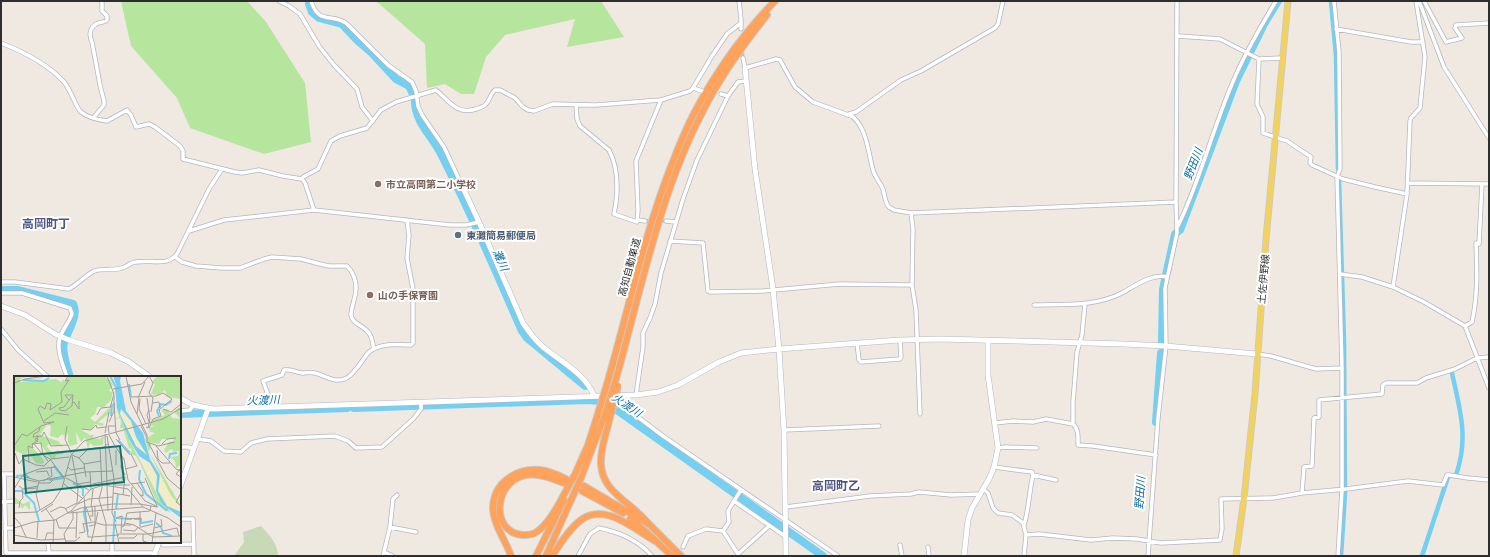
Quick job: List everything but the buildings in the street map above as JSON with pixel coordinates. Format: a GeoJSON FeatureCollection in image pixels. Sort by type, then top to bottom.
{"type":"FeatureCollection","features":[{"type":"Feature","properties":{"kind":"highway","name":"高知自動車道"},"geometry":{"type":"LineString","coordinates":[[536,556],[559,511],[597,417],[613,385],[628,338],[665,203],[702,111],[730,64],[776,1]]}},
{"type":"Feature","properties":{"kind":"highway","name":"高知自動車道"},"geometry":{"type":"LineString","coordinates":[[613,385],[648,234],[660,194],[678,150],[696,109],[726,60],[759,18],[776,1]]}},
{"type":"Feature","properties":{"kind":"highway"},"geometry":{"type":"LineString","coordinates":[[613,385],[606,422],[601,464],[603,476],[611,490],[637,512],[681,556]]}},
{"type":"Feature","properties":{"kind":"highway"},"geometry":{"type":"LineString","coordinates":[[546,556],[606,422]]}},
{"type":"Feature","properties":{"kind":"highway"},"geometry":{"type":"LineString","coordinates":[[511,556],[495,519],[493,508],[498,489],[509,477],[521,471],[542,470],[565,481],[525,475],[508,485],[500,499],[500,512],[503,524],[510,530],[519,534],[534,533],[547,523],[574,476]]}},
{"type":"Feature","properties":{"kind":"highway"},"geometry":{"type":"LineString","coordinates":[[650,526],[583,488],[624,514],[645,530],[654,541]]}},
{"type":"Feature","properties":{"kind":"highway"},"geometry":{"type":"LineString","coordinates":[[552,556],[572,529],[581,520],[590,515],[600,514],[617,518],[654,541],[672,556]]}},
{"type":"Feature","properties":{"kind":"main road","name":"土佐伊野線"},"geometry":{"type":"LineString","coordinates":[[1236,556],[1255,394],[1275,136],[1288,1]]}},
{"type":"Feature","properties":{"kind":"street"},"geometry":{"type":"LineString","coordinates":[[94,117],[104,105],[104,101],[90,36],[92,29],[96,24],[106,22],[107,20],[107,16],[102,11],[102,1]]}},
{"type":"Feature","properties":{"kind":"street"},"geometry":{"type":"LineString","coordinates":[[279,1],[300,14],[319,46],[334,65],[357,89],[362,107],[373,121]]}},
{"type":"Feature","properties":{"kind":"street"},"geometry":{"type":"LineString","coordinates":[[311,1],[314,10],[322,17],[342,20],[388,65],[412,82],[417,96],[418,106],[422,115],[444,147],[479,222],[522,323],[530,334],[543,346],[583,378],[590,386],[594,396]]}},
{"type":"Feature","properties":{"kind":"street"},"geometry":{"type":"LineString","coordinates":[[739,1],[742,19],[741,29]]}},
{"type":"Feature","properties":{"kind":"street"},"geometry":{"type":"LineString","coordinates":[[1003,1],[998,24],[995,28],[921,71],[901,80],[856,112],[849,114],[854,117],[861,127],[873,171],[876,179],[882,186],[887,205],[894,210],[911,212],[1176,202]]}},
{"type":"Feature","properties":{"kind":"street"},"geometry":{"type":"LineString","coordinates":[[1177,1],[1177,230]]}},
{"type":"Feature","properties":{"kind":"street"},"geometry":{"type":"LineString","coordinates":[[1148,556],[1158,418],[1166,346],[1165,288],[1177,230],[1232,84],[1276,1]]}},
{"type":"Feature","properties":{"kind":"street"},"geometry":{"type":"LineString","coordinates":[[1334,1],[1339,52],[1340,169],[1337,177],[1342,274],[1344,489],[1338,556]]}},
{"type":"Feature","properties":{"kind":"street"},"geometry":{"type":"LineString","coordinates":[[1394,287],[1407,194],[1410,121],[1420,108],[1423,86],[1425,57],[1417,1]]}},
{"type":"Feature","properties":{"kind":"street"},"geometry":{"type":"LineString","coordinates":[[1417,1],[1444,67],[1489,138]]}},
{"type":"Feature","properties":{"kind":"street"},"geometry":{"type":"LineString","coordinates":[[1424,1],[1446,42],[1462,38],[1455,28],[1456,25],[1489,23]]}},
{"type":"Feature","properties":{"kind":"street"},"geometry":{"type":"LineString","coordinates":[[1,44],[50,68],[68,88],[80,111],[107,121],[126,110],[131,115],[136,127],[149,124],[180,146],[183,150],[183,159],[242,173],[258,170],[302,179],[318,169],[331,140],[367,128],[381,110],[396,102],[436,90],[452,106],[459,110],[469,111],[485,106],[492,92],[495,90],[500,90],[515,98],[523,107],[534,111],[553,104],[627,104],[661,100],[690,91],[727,34],[741,23]]}},
{"type":"Feature","properties":{"kind":"street"},"geometry":{"type":"LineString","coordinates":[[1336,28],[1411,42],[1423,42]]}},
{"type":"Feature","properties":{"kind":"street"},"geometry":{"type":"LineString","coordinates":[[1178,36],[1216,38],[1259,59],[1282,58]]}},
{"type":"Feature","properties":{"kind":"street"},"geometry":{"type":"LineString","coordinates":[[743,58],[760,204],[773,289],[779,349],[784,430],[786,556]]}},
{"type":"Feature","properties":{"kind":"street"},"geometry":{"type":"LineString","coordinates":[[745,68],[776,59],[780,60],[795,87],[813,102],[854,117]]}},
{"type":"Feature","properties":{"kind":"street"},"geometry":{"type":"LineString","coordinates":[[1259,59],[1257,104],[1263,117],[1262,132],[1269,136],[1275,136],[1287,141],[1308,154],[1311,157],[1310,163],[1312,165],[1337,177],[1407,194]]}},
{"type":"Feature","properties":{"kind":"street"},"geometry":{"type":"LineString","coordinates":[[636,395],[643,347],[643,333],[655,304],[661,272],[675,222],[697,160],[728,96],[738,82],[746,81]]}},
{"type":"Feature","properties":{"kind":"street"},"geometry":{"type":"LineString","coordinates":[[693,88],[702,91]]}},
{"type":"Feature","properties":{"kind":"street"},"geometry":{"type":"LineString","coordinates":[[721,94],[728,96]]}},
{"type":"Feature","properties":{"kind":"street"},"geometry":{"type":"LineString","coordinates":[[637,220],[636,161],[661,100]]}},
{"type":"Feature","properties":{"kind":"street"},"geometry":{"type":"LineString","coordinates":[[576,105],[577,119],[580,126],[609,150],[611,155],[617,189],[614,214],[637,222],[637,220],[645,221]]}},
{"type":"Feature","properties":{"kind":"street"},"geometry":{"type":"LineString","coordinates":[[1,282],[15,282],[69,289],[97,270],[115,270],[124,268],[131,263],[136,262],[170,261],[175,257],[209,189],[222,169]]}},
{"type":"Feature","properties":{"kind":"street"},"geometry":{"type":"LineString","coordinates":[[302,179],[305,183],[314,210]]}},
{"type":"Feature","properties":{"kind":"street"},"geometry":{"type":"LineString","coordinates":[[1408,183],[1489,184]]}},
{"type":"Feature","properties":{"kind":"street"},"geometry":{"type":"LineString","coordinates":[[1465,326],[1472,322],[1474,309],[1477,281],[1476,243],[1480,244],[1482,184]]}},
{"type":"Feature","properties":{"kind":"street"},"geometry":{"type":"LineString","coordinates":[[189,231],[224,220],[314,210],[450,225],[473,224],[479,222]]}},
{"type":"Feature","properties":{"kind":"street"},"geometry":{"type":"LineString","coordinates":[[911,212],[913,229],[912,285],[916,310],[920,414]]}},
{"type":"Feature","properties":{"kind":"street"},"geometry":{"type":"LineString","coordinates":[[270,407],[270,400],[263,382],[282,375],[284,370],[289,369],[302,373],[314,372],[328,378],[344,380],[349,377],[361,364],[368,353],[374,349],[398,344],[411,345],[413,343],[413,289],[407,258],[410,235],[407,220]]}},
{"type":"Feature","properties":{"kind":"street"},"geometry":{"type":"LineString","coordinates":[[666,221],[675,222]]}},
{"type":"Feature","properties":{"kind":"street"},"geometry":{"type":"LineString","coordinates":[[670,241],[703,243],[708,291],[710,292],[763,291],[840,284],[912,285]]}},
{"type":"Feature","properties":{"kind":"street"},"geometry":{"type":"LineString","coordinates":[[175,257],[182,262],[196,266],[222,268],[240,268],[272,257],[301,259],[324,265],[347,266],[352,272],[357,288],[351,310],[351,317],[353,322],[368,330],[372,337],[374,349]]}},
{"type":"Feature","properties":{"kind":"street"},"geometry":{"type":"LineString","coordinates":[[1342,274],[1362,277],[1394,287],[1424,302],[1465,326],[1489,388]]}},
{"type":"Feature","properties":{"kind":"street"},"geometry":{"type":"LineString","coordinates":[[1034,305],[1085,304],[1117,294],[1145,281],[1163,276],[1167,277]]}},
{"type":"Feature","properties":{"kind":"street"},"geometry":{"type":"LineString","coordinates":[[1,293],[22,293],[70,308],[72,314],[61,336],[59,351],[67,376]]}},
{"type":"Feature","properties":{"kind":"street"},"geometry":{"type":"LineString","coordinates":[[1085,304],[1082,335],[1077,352],[1073,402],[1074,424],[1078,434],[1078,446],[1093,446],[1155,455]]}},
{"type":"Feature","properties":{"kind":"street"},"geometry":{"type":"LineString","coordinates":[[1,306],[25,315],[61,336],[111,353],[129,362],[149,376]]}},
{"type":"Feature","properties":{"kind":"street"},"geometry":{"type":"LineString","coordinates":[[1,329],[18,350],[47,376]]}},
{"type":"Feature","properties":{"kind":"street"},"geometry":{"type":"LineString","coordinates":[[181,399],[207,412],[270,407],[636,395],[658,392],[678,385],[719,362],[741,353],[917,339],[1166,346],[1271,356],[1316,369],[1342,368]]}},
{"type":"Feature","properties":{"kind":"street"},"geometry":{"type":"LineString","coordinates":[[857,343],[858,360],[861,362],[900,359],[902,357],[900,340]]}},
{"type":"Feature","properties":{"kind":"street"},"geometry":{"type":"LineString","coordinates":[[964,556],[968,520],[972,508],[994,467],[998,448],[988,375],[988,340]]}},
{"type":"Feature","properties":{"kind":"street"},"geometry":{"type":"LineString","coordinates":[[1302,493],[1304,468],[1312,466],[1314,418],[1319,417],[1318,400],[1382,394],[1383,385],[1386,383],[1417,383],[1426,378],[1455,369],[1478,358],[1489,357]]}},
{"type":"Feature","properties":{"kind":"street"},"geometry":{"type":"LineString","coordinates":[[617,395],[626,408],[663,436],[741,491],[838,556]]}},
{"type":"Feature","properties":{"kind":"street"},"geometry":{"type":"LineString","coordinates":[[198,438],[211,441],[224,451],[240,452],[251,443],[267,439],[335,436],[348,441],[356,448],[376,448],[382,447],[413,418],[421,409],[421,402]]}},
{"type":"Feature","properties":{"kind":"street"},"geometry":{"type":"LineString","coordinates":[[181,411],[190,410],[193,405]]}},
{"type":"Feature","properties":{"kind":"street"},"geometry":{"type":"LineString","coordinates":[[182,473],[194,449],[207,412]]}},
{"type":"Feature","properties":{"kind":"street"},"geometry":{"type":"LineString","coordinates":[[995,423],[1013,421],[1033,422],[1046,419],[1074,424]]}},
{"type":"Feature","properties":{"kind":"street"},"geometry":{"type":"LineString","coordinates":[[784,430],[879,426]]}},
{"type":"Feature","properties":{"kind":"street"},"geometry":{"type":"LineString","coordinates":[[998,448],[1005,446],[1037,448]]}},
{"type":"Feature","properties":{"kind":"street"},"geometry":{"type":"LineString","coordinates":[[181,447],[194,449]]}},
{"type":"Feature","properties":{"kind":"street"},"geometry":{"type":"LineString","coordinates":[[994,467],[1032,472],[1033,476],[1056,480]]}},
{"type":"Feature","properties":{"kind":"street"},"geometry":{"type":"LineString","coordinates":[[14,474],[2,474],[6,553],[154,554],[161,543],[194,544]]}},
{"type":"Feature","properties":{"kind":"street"},"geometry":{"type":"LineString","coordinates":[[1026,535],[1045,534],[1091,540],[1113,538],[1137,539],[1161,543],[1220,540],[1222,529],[1221,499],[1273,498],[1302,493],[1408,481],[1443,486],[1447,475],[1489,480]]}},
{"type":"Feature","properties":{"kind":"street"},"geometry":{"type":"LineString","coordinates":[[1024,526],[1027,515],[1029,490],[1033,476]]}},
{"type":"Feature","properties":{"kind":"street"},"geometry":{"type":"LineString","coordinates":[[723,531],[729,522],[728,511],[741,491]]}},
{"type":"Feature","properties":{"kind":"street"},"geometry":{"type":"LineString","coordinates":[[786,507],[870,496],[911,494],[919,492],[951,495],[982,491],[988,493],[993,508],[998,513],[1012,516],[1023,523],[1026,535],[1024,556]]}},
{"type":"Feature","properties":{"kind":"street"},"geometry":{"type":"LineString","coordinates":[[393,556],[384,554],[390,527],[393,499],[397,495]]}},
{"type":"Feature","properties":{"kind":"street"},"geometry":{"type":"LineString","coordinates":[[734,500],[769,526],[786,536]]}},
{"type":"Feature","properties":{"kind":"street"},"geometry":{"type":"LineString","coordinates":[[3,502],[14,501]]}},
{"type":"Feature","properties":{"kind":"street"},"geometry":{"type":"LineString","coordinates":[[181,519],[193,519],[194,556]]}},
{"type":"Feature","properties":{"kind":"street"},"geometry":{"type":"LineString","coordinates":[[723,531],[738,555],[769,526]]}},
{"type":"Feature","properties":{"kind":"street"},"geometry":{"type":"LineString","coordinates":[[390,527],[416,532]]}},
{"type":"Feature","properties":{"kind":"street"},"geometry":{"type":"LineString","coordinates":[[5,528],[14,528]]}},
{"type":"Feature","properties":{"kind":"street"},"geometry":{"type":"LineString","coordinates":[[578,556],[590,534],[599,528],[614,531],[635,542],[642,546],[652,556]]}},
{"type":"Feature","properties":{"kind":"street"},"geometry":{"type":"LineString","coordinates":[[683,547],[688,536],[706,529],[723,531]]}},
{"type":"Feature","properties":{"kind":"street"},"geometry":{"type":"LineString","coordinates":[[48,543],[49,553]]}},
{"type":"Feature","properties":{"kind":"street"},"geometry":{"type":"LineString","coordinates":[[112,543],[112,554]]}},
{"type":"Feature","properties":{"kind":"street"},"geometry":{"type":"LineString","coordinates":[[900,545],[902,556]]}},
{"type":"Feature","properties":{"kind":"street"},"geometry":{"type":"LineString","coordinates":[[928,547],[929,556]]}},
{"type":"Feature","properties":{"kind":"green space"},"geometry":{"type":"Polygon","coordinates":[[[121,1],[247,1],[266,22],[305,83],[311,142],[264,154],[190,128],[177,98],[131,46],[121,1]]]}},
{"type":"Feature","properties":{"kind":"green space"},"geometry":{"type":"Polygon","coordinates":[[[376,1],[601,1],[624,37],[567,47],[575,19],[505,35],[486,57],[474,94],[461,94],[445,84],[427,88],[425,44],[376,1]]]}},
{"type":"Feature","properties":{"kind":"green space"},"geometry":{"type":"Polygon","coordinates":[[[261,526],[275,543],[278,556],[234,556],[244,542],[243,532],[261,526]]]}},
{"type":"Feature","properties":{"kind":"waterway","name":"野田川"},"geometry":{"type":"LineString","coordinates":[[1162,342],[1163,289],[1175,234],[1180,230],[1236,81],[1264,24],[1278,1]]}},
{"type":"Feature","properties":{"kind":"waterway"},"geometry":{"type":"LineString","coordinates":[[1331,1],[1336,56],[1338,169]]}},
{"type":"Feature","properties":{"kind":"waterway","name":"灘川"},"geometry":{"type":"LineString","coordinates":[[309,4],[312,12],[319,18],[342,24],[396,79],[409,86],[413,94]]}},
{"type":"Feature","properties":{"kind":"waterway","name":"灘川"},"geometry":{"type":"LineString","coordinates":[[415,101],[418,116],[437,147],[463,198],[522,331],[527,338],[585,386]]}},
{"type":"Feature","properties":{"kind":"waterway"},"geometry":{"type":"LineString","coordinates":[[1339,180],[1344,340],[1345,494],[1341,556]]}},
{"type":"Feature","properties":{"kind":"waterway","name":"火渡川"},"geometry":{"type":"LineString","coordinates":[[1,290],[17,290],[73,304],[75,312],[67,335]]}},
{"type":"Feature","properties":{"kind":"waterway","name":"火渡川"},"geometry":{"type":"LineString","coordinates":[[64,342],[64,355],[70,376]]}},
{"type":"Feature","properties":{"kind":"waterway","name":"野田川"},"geometry":{"type":"LineString","coordinates":[[1156,422],[1161,353]]}},
{"type":"Feature","properties":{"kind":"waterway"},"geometry":{"type":"LineString","coordinates":[[1452,373],[1463,436],[1460,462],[1456,475]]}},
{"type":"Feature","properties":{"kind":"waterway","name":"火渡川"},"geometry":{"type":"LineString","coordinates":[[354,408],[586,400],[604,401]]}},
{"type":"Feature","properties":{"kind":"waterway","name":"火渡川"},"geometry":{"type":"LineString","coordinates":[[607,403],[823,556]]}},
{"type":"Feature","properties":{"kind":"waterway","name":"火渡川"},"geometry":{"type":"LineString","coordinates":[[181,414],[347,408]]}},
{"type":"Feature","properties":{"kind":"waterway"},"geometry":{"type":"LineString","coordinates":[[1422,556],[1448,477]]}},
{"type":"Feature","properties":{"kind":"tunnel"},"geometry":{"type":"LineString","coordinates":[[742,47],[743,58]]}},
{"type":"Feature","properties":{"kind":"tunnel"},"geometry":{"type":"LineString","coordinates":[[645,221],[666,221]]}},
{"type":"Feature","properties":{"kind":"place","name":"市立高岡第二小学校"},"geometry":{"type":"Point","coordinates":[378,184]}},
{"type":"Feature","properties":{"kind":"place","name":"東灘簡易郵便局"},"geometry":{"type":"Point","coordinates":[458,235]}},
{"type":"Feature","properties":{"kind":"place","name":"山の手保育園"},"geometry":{"type":"Point","coordinates":[370,295]}},
{"type":"Feature","properties":{"kind":"district","name":"高岡町丁"},"geometry":{"type":"Point","coordinates":[46,224]}},
{"type":"Feature","properties":{"kind":"district","name":"高岡町乙"},"geometry":{"type":"Point","coordinates":[836,486]}}]}
